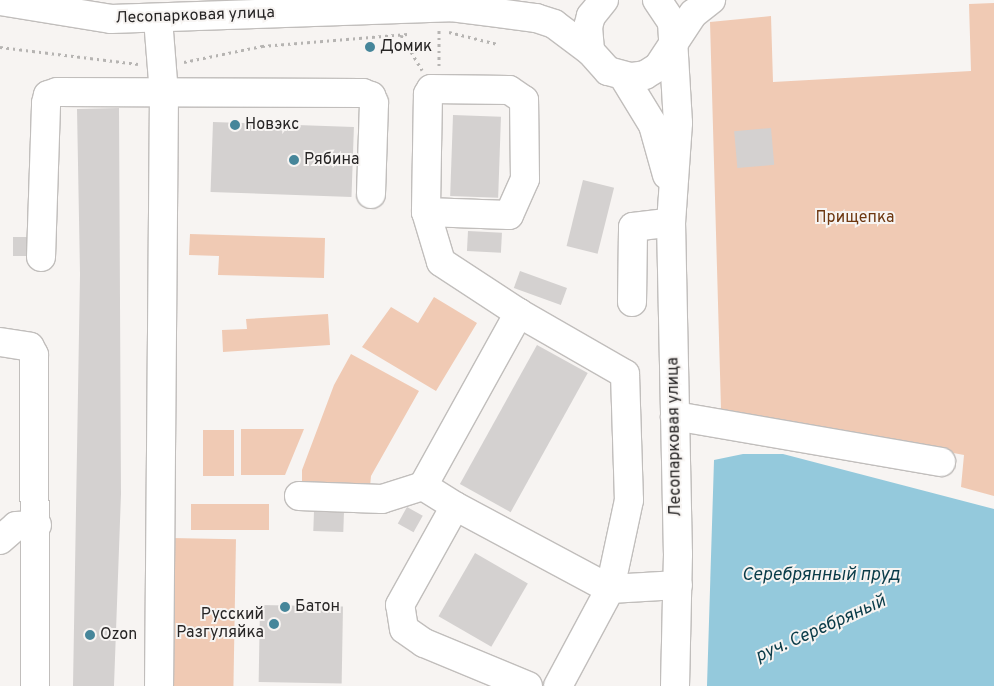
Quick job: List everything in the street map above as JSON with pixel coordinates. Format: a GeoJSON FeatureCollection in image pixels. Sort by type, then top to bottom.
{"type":"FeatureCollection","features":[{"type":"Feature","properties":{"kind":"main road"},"geometry":{"type":"LineString","coordinates":[[451,12],[477,0]]}},
{"type":"Feature","properties":{"kind":"main road"},"geometry":{"type":"LineString","coordinates":[[590,50],[588,27],[591,16],[604,0]]}},
{"type":"Feature","properties":{"kind":"main road"},"geometry":{"type":"LineString","coordinates":[[451,12],[536,18],[554,24],[590,50],[602,66],[623,76],[645,74],[658,67],[668,55],[673,41],[693,14],[710,0]]}},
{"type":"Feature","properties":{"kind":"main road","name":"Лесопарковая улица"},"geometry":{"type":"LineString","coordinates":[[0,1],[61,6],[111,19],[451,12]]}},
{"type":"Feature","properties":{"kind":"main road"},"geometry":{"type":"LineString","coordinates":[[664,1],[672,22],[678,123],[671,189]]}},
{"type":"Feature","properties":{"kind":"main road"},"geometry":{"type":"LineString","coordinates":[[158,19],[164,80],[159,686]]}},
{"type":"Feature","properties":{"kind":"main road"},"geometry":{"type":"LineString","coordinates":[[623,76],[653,125],[671,189]]}},
{"type":"Feature","properties":{"kind":"main road"},"geometry":{"type":"LineString","coordinates":[[41,257],[48,95],[57,92],[164,80],[363,93],[371,96],[374,103],[371,194]]}},
{"type":"Feature","properties":{"kind":"main road"},"geometry":{"type":"LineString","coordinates":[[426,212],[510,215],[526,179],[524,100],[509,90],[435,89],[428,94],[426,212],[441,262],[519,313],[625,374],[629,500],[610,589],[558,686]]}},
{"type":"Feature","properties":{"kind":"main road","name":"Лесопарковая улица"},"geometry":{"type":"LineString","coordinates":[[671,189],[678,585],[675,686]]}},
{"type":"Feature","properties":{"kind":"main road"},"geometry":{"type":"LineString","coordinates":[[632,302],[633,227],[671,222]]}},
{"type":"Feature","properties":{"kind":"main road"},"geometry":{"type":"LineString","coordinates":[[299,496],[382,500],[423,486],[519,313]]}},
{"type":"Feature","properties":{"kind":"main road"},"geometry":{"type":"LineString","coordinates":[[0,342],[30,348],[34,355],[36,525],[34,686]]}},
{"type":"Feature","properties":{"kind":"main road"},"geometry":{"type":"LineString","coordinates":[[674,416],[940,462]]}},
{"type":"Feature","properties":{"kind":"main road"},"geometry":{"type":"LineString","coordinates":[[423,486],[455,506],[610,589],[678,585]]}},
{"type":"Feature","properties":{"kind":"main road"},"geometry":{"type":"LineString","coordinates":[[455,506],[400,605],[404,628],[424,642],[528,686]]}},
{"type":"Feature","properties":{"kind":"main road"},"geometry":{"type":"LineString","coordinates":[[0,540],[16,526],[36,525]]}},
{"type":"Feature","properties":{"kind":"path"},"geometry":{"type":"LineString","coordinates":[[430,31],[451,12]]}},
{"type":"Feature","properties":{"kind":"path"},"geometry":{"type":"LineString","coordinates":[[451,12],[498,44]]}},
{"type":"Feature","properties":{"kind":"path"},"geometry":{"type":"LineString","coordinates":[[435,89],[451,12]]}},
{"type":"Feature","properties":{"kind":"path"},"geometry":{"type":"LineString","coordinates":[[0,47],[164,80],[262,46],[411,33]]}},
{"type":"Feature","properties":{"kind":"path"},"geometry":{"type":"LineString","coordinates":[[401,34],[435,89]]}},
{"type":"Feature","properties":{"kind":"green space","name":"Прищепка"},"geometry":{"type":"Polygon","coordinates":[[[994,3],[994,496],[961,487],[964,455],[721,409],[710,22],[771,16],[773,82],[971,71],[969,4],[994,3]]]}},
{"type":"Feature","properties":{"kind":"green space"},"geometry":{"type":"Polygon","coordinates":[[[190,234],[325,238],[324,278],[218,275],[219,256],[189,255],[190,234]]]}},
{"type":"Feature","properties":{"kind":"green space"},"geometry":{"type":"Polygon","coordinates":[[[434,297],[477,323],[436,391],[362,347],[391,307],[418,323],[434,297]]]}},
{"type":"Feature","properties":{"kind":"green space"},"geometry":{"type":"Polygon","coordinates":[[[328,314],[330,345],[223,352],[222,330],[247,329],[246,319],[328,314]]]}},
{"type":"Feature","properties":{"kind":"green space"},"geometry":{"type":"Polygon","coordinates":[[[351,354],[419,391],[371,476],[370,487],[302,486],[302,470],[334,385],[351,354]]]}},
{"type":"Feature","properties":{"kind":"green space"},"geometry":{"type":"Polygon","coordinates":[[[241,429],[304,429],[285,475],[241,475],[241,429]]]}},
{"type":"Feature","properties":{"kind":"green space"},"geometry":{"type":"Polygon","coordinates":[[[203,430],[234,430],[234,476],[203,476],[203,430]]]}},
{"type":"Feature","properties":{"kind":"green space"},"geometry":{"type":"Polygon","coordinates":[[[191,504],[269,504],[269,530],[191,530],[191,504]]]}},
{"type":"Feature","properties":{"kind":"green space"},"geometry":{"type":"Polygon","coordinates":[[[171,538],[236,539],[233,686],[168,686],[171,538]]]}},
{"type":"Feature","properties":{"kind":"water","name":"Серебрянный пруд"},"geometry":{"type":"Polygon","coordinates":[[[743,454],[783,454],[994,509],[994,686],[707,686],[714,460],[743,454]]]}},
{"type":"Feature","properties":{"kind":"building"},"geometry":{"type":"Polygon","coordinates":[[[119,108],[121,494],[114,686],[73,686],[80,274],[77,109],[119,108]]]}},
{"type":"Feature","properties":{"kind":"building"},"geometry":{"type":"Polygon","coordinates":[[[453,115],[501,117],[498,198],[450,196],[453,115]]]}},
{"type":"Feature","properties":{"kind":"building"},"geometry":{"type":"Polygon","coordinates":[[[213,122],[354,127],[351,197],[211,192],[213,122]]]}},
{"type":"Feature","properties":{"kind":"building"},"geometry":{"type":"Polygon","coordinates":[[[771,128],[774,165],[737,168],[734,131],[771,128]]]}},
{"type":"Feature","properties":{"kind":"building"},"geometry":{"type":"Polygon","coordinates":[[[583,180],[614,188],[598,254],[567,246],[583,180]]]}},
{"type":"Feature","properties":{"kind":"building"},"geometry":{"type":"Polygon","coordinates":[[[468,231],[502,233],[501,253],[467,251],[468,231]]]}},
{"type":"Feature","properties":{"kind":"building"},"geometry":{"type":"Polygon","coordinates":[[[13,237],[32,237],[32,256],[13,256],[13,237]]]}},
{"type":"Feature","properties":{"kind":"building"},"geometry":{"type":"Polygon","coordinates":[[[520,271],[567,288],[561,305],[514,288],[520,271]]]}},
{"type":"Feature","properties":{"kind":"building"},"geometry":{"type":"Polygon","coordinates":[[[537,345],[588,373],[511,512],[460,484],[537,345]]]}},
{"type":"Feature","properties":{"kind":"building"},"geometry":{"type":"Polygon","coordinates":[[[407,507],[423,516],[414,532],[398,524],[407,507]]]}},
{"type":"Feature","properties":{"kind":"building"},"geometry":{"type":"Polygon","coordinates":[[[314,511],[344,512],[343,532],[313,531],[314,511]]]}},
{"type":"Feature","properties":{"kind":"building"},"geometry":{"type":"Polygon","coordinates":[[[475,553],[528,584],[491,647],[438,616],[475,553]]]}},
{"type":"Feature","properties":{"kind":"building"},"geometry":{"type":"Polygon","coordinates":[[[260,605],[343,606],[342,683],[259,682],[260,605]]]}},
{"type":"Feature","properties":{"kind":"place","name":"Домик"},"geometry":{"type":"Point","coordinates":[370,47]}},
{"type":"Feature","properties":{"kind":"place","name":"Новэкс"},"geometry":{"type":"Point","coordinates":[235,125]}},
{"type":"Feature","properties":{"kind":"place","name":"Рябина"},"geometry":{"type":"Point","coordinates":[294,160]}},
{"type":"Feature","properties":{"kind":"place","name":"Батон"},"geometry":{"type":"Point","coordinates":[285,607]}},
{"type":"Feature","properties":{"kind":"place","name":"Русский Разгуляйка"},"geometry":{"type":"Point","coordinates":[274,624]}},
{"type":"Feature","properties":{"kind":"place","name":"Ozon"},"geometry":{"type":"Point","coordinates":[90,635]}},
{"type":"Feature","properties":{"kind":"water label","name":"руч. Серебряный"},"geometry":{"type":"Point","coordinates":[821,630]}}]}
